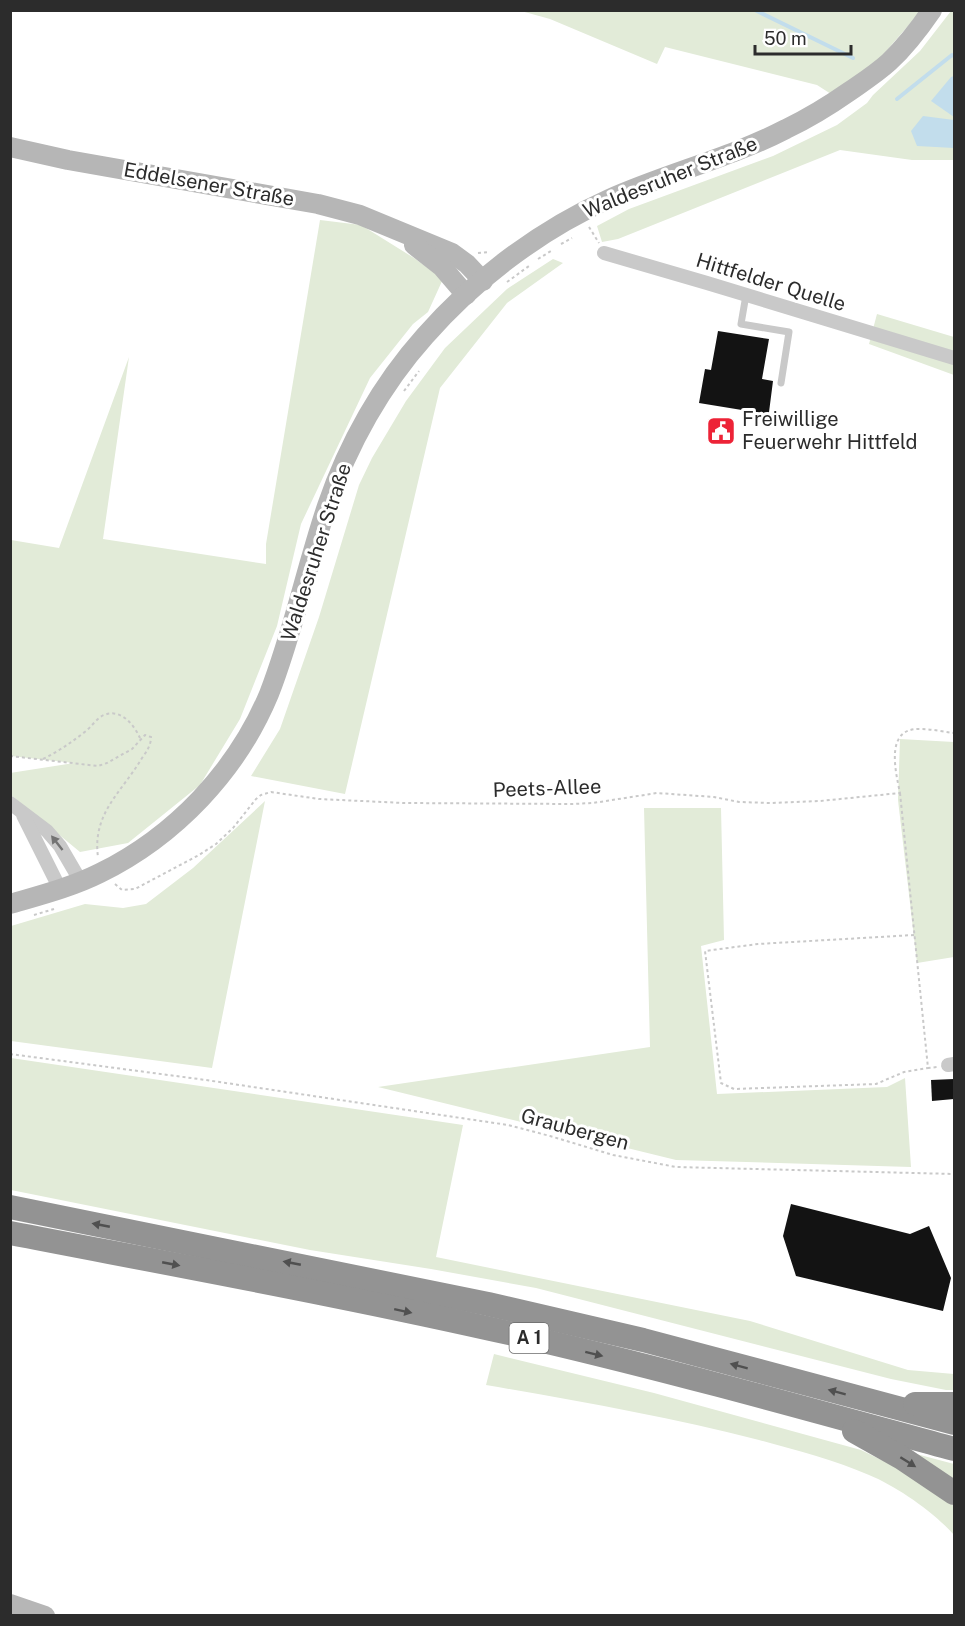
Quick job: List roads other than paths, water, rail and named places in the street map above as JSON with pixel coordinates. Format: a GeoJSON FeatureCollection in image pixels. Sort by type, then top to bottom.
{"type":"FeatureCollection","features":[{"type":"Feature","properties":{"kind":"highway","name":"A 1"},"geometry":{"type":"LineString","coordinates":[[10,1207],[488,1304],[643,1340],[954,1423]]}},
{"type":"Feature","properties":{"kind":"highway","name":"A 1"},"geometry":{"type":"LineString","coordinates":[[10,1233],[324,1294],[534,1339],[954,1449]]}},
{"type":"Feature","properties":{"kind":"highway"},"geometry":{"type":"LineString","coordinates":[[879,1403],[954,1404]]}},
{"type":"Feature","properties":{"kind":"highway"},"geometry":{"type":"LineString","coordinates":[[820,1413],[902,1458],[954,1493]]}},
{"type":"Feature","properties":{"kind":"street","name":"Waldesruher Straße"},"geometry":{"type":"LineString","coordinates":[[10,904],[81,882],[104,871],[160,836],[221,776],[237,754],[268,696],[282,659],[327,505],[354,442],[376,402],[400,368],[424,337],[466,295],[541,236],[575,216],[610,199],[785,130],[824,109],[888,63],[915,34],[932,10]]}},
{"type":"Feature","properties":{"kind":"street","name":"Eddelsener Straße"},"geometry":{"type":"LineString","coordinates":[[10,147],[45,156],[318,204],[360,215],[452,254],[467,264],[483,281]]}},
{"type":"Feature","properties":{"kind":"street","name":"Eddelsener Straße"},"geometry":{"type":"LineString","coordinates":[[404,235],[442,267],[466,295]]}},
{"type":"Feature","properties":{"kind":"street","name":"Hittfelder Quelle"},"geometry":{"type":"LineString","coordinates":[[604,253],[747,294],[954,358]]}},
{"type":"Feature","properties":{"kind":"street"},"geometry":{"type":"LineString","coordinates":[[10,803],[47,831],[60,846],[81,882]]}},
{"type":"Feature","properties":{"kind":"street"},"geometry":{"type":"LineString","coordinates":[[22,813],[37,838],[60,889]]}},
{"type":"Feature","properties":{"kind":"street"},"geometry":{"type":"LineString","coordinates":[[10,1604],[45,1616]]}},
{"type":"Feature","properties":{"kind":"lane"},"geometry":{"type":"LineString","coordinates":[[747,294],[741,324],[789,332],[781,382]]}},
{"type":"Feature","properties":{"kind":"water"},"geometry":{"type":"Polygon","coordinates":[[[954,76],[954,117],[931,101],[954,76]]]}},
{"type":"Feature","properties":{"kind":"water"},"geometry":{"type":"Polygon","coordinates":[[[923,116],[954,120],[954,148],[917,146],[911,131],[923,116]]]}},
{"type":"Feature","properties":{"kind":"waterway"},"geometry":{"type":"LineString","coordinates":[[755,10],[853,58]]}},
{"type":"Feature","properties":{"kind":"waterway"},"geometry":{"type":"LineString","coordinates":[[897,99],[952,55],[954,56]]}},
{"type":"Feature","properties":{"kind":"place","name":"Freiwillige Feuerwehr Hittfeld"},"geometry":{"type":"Point","coordinates":[721,431]}}]}
